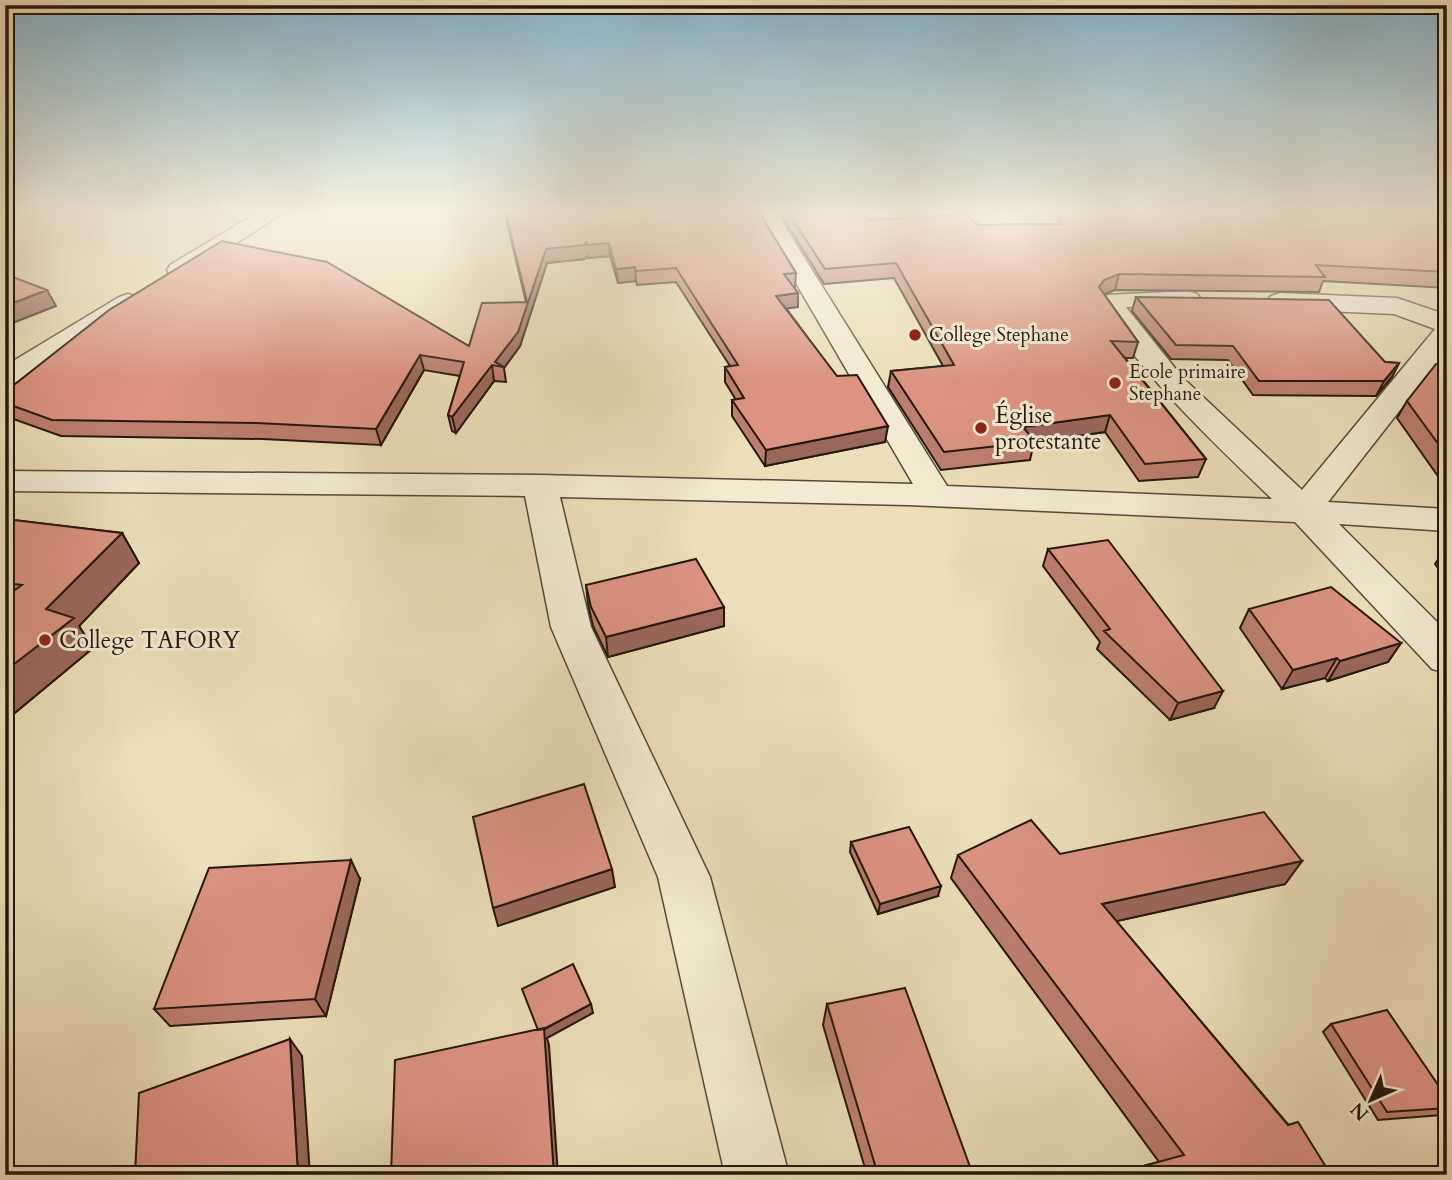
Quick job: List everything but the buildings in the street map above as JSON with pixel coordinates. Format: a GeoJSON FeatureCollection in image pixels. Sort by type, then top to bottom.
{"type":"FeatureCollection","features":[{"type":"Feature","properties":{"kind":"street"},"geometry":{"type":"LineString","coordinates":[[5,378],[181,269]]}},
{"type":"Feature","properties":{"kind":"street"},"geometry":{"type":"LineString","coordinates":[[799,269],[936,495]]}},
{"type":"Feature","properties":{"kind":"street"},"geometry":{"type":"LineString","coordinates":[[1211,300],[1116,300],[1110,303],[1122,324],[1189,400],[1304,510],[1447,658]]}},
{"type":"Feature","properties":{"kind":"street"},"geometry":{"type":"LineString","coordinates":[[1250,300],[1397,306],[1447,324]]}},
{"type":"Feature","properties":{"kind":"street"},"geometry":{"type":"LineString","coordinates":[[1304,510],[1447,332]]}},
{"type":"Feature","properties":{"kind":"street"},"geometry":{"type":"LineString","coordinates":[[5,481],[540,485],[936,495],[1304,510],[1447,520]]}},
{"type":"Feature","properties":{"kind":"street"},"geometry":{"type":"LineString","coordinates":[[540,485],[571,627],[684,877],[757,1175]]}},
{"type":"Feature","properties":{"kind":"place","name":"College Stephane"},"geometry":{"type":"Point","coordinates":[915,335]}},
{"type":"Feature","properties":{"kind":"place","name":"Ecole primaire Stephane"},"geometry":{"type":"Point","coordinates":[1115,383]}},
{"type":"Feature","properties":{"kind":"place","name":"Église protestante"},"geometry":{"type":"Point","coordinates":[981,428]}},
{"type":"Feature","properties":{"kind":"place","name":"College TAFORY"},"geometry":{"type":"Point","coordinates":[45,640]}}]}
